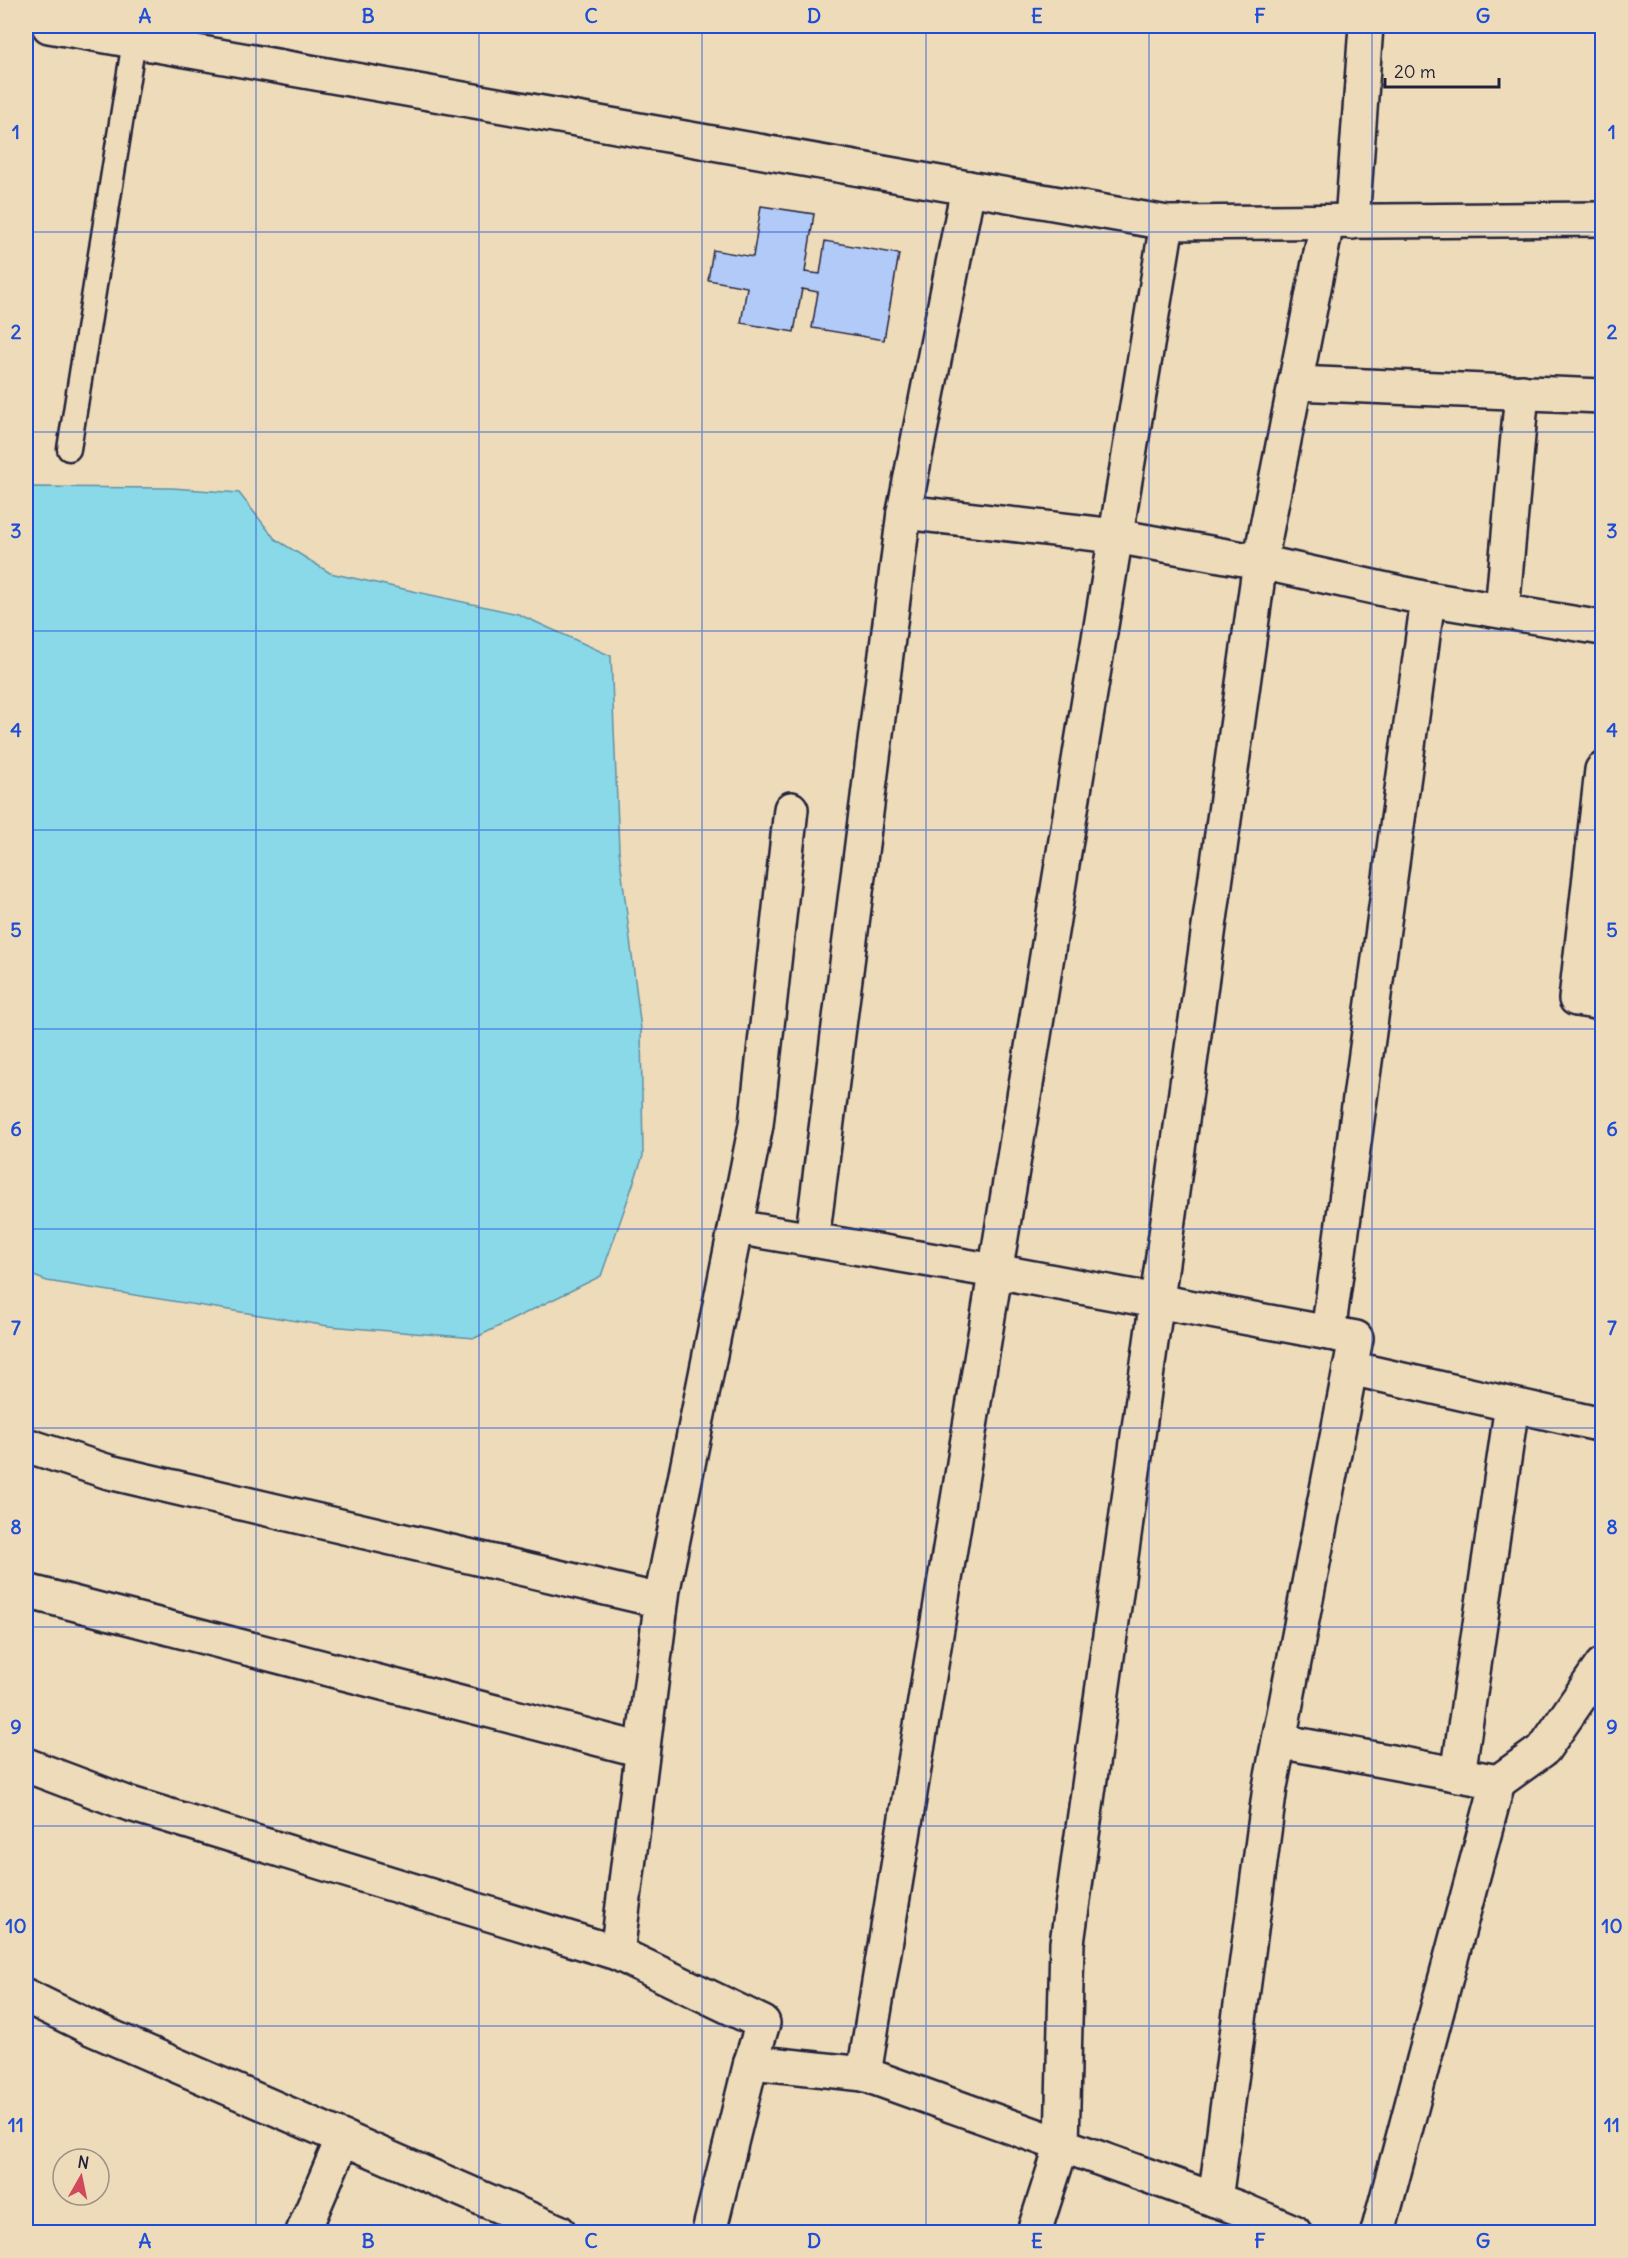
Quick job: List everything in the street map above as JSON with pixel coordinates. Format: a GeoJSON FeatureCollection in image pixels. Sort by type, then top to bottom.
{"type":"FeatureCollection","features":[{"type":"Feature","properties":{"kind":"street"},"geometry":{"type":"LineString","coordinates":[[48,26],[1167,223],[1602,219]]}},
{"type":"Feature","properties":{"kind":"street"},"geometry":{"type":"LineString","coordinates":[[1034,2232],[1062,2145],[1067,1943],[1260,562],[1295,383],[1339,222],[1366,26]]}},
{"type":"Feature","properties":{"kind":"street"},"geometry":{"type":"LineString","coordinates":[[812,1240],[904,512],[968,188]]}},
{"type":"Feature","properties":{"kind":"street"},"geometry":{"type":"LineString","coordinates":[[864,2074],[1167,223]]}},
{"type":"Feature","properties":{"kind":"street"},"geometry":{"type":"LineString","coordinates":[[1295,383],[1602,396]]}},
{"type":"Feature","properties":{"kind":"street"},"geometry":{"type":"LineString","coordinates":[[1502,611],[1522,392]]}},
{"type":"Feature","properties":{"kind":"street"},"geometry":{"type":"LineString","coordinates":[[904,512],[1116,536],[1260,562],[1428,599],[1602,628]]}},
{"type":"Feature","properties":{"kind":"street"},"geometry":{"type":"LineString","coordinates":[[1328,1333],[1428,599]]}},
{"type":"Feature","properties":{"kind":"street"},"geometry":{"type":"LineString","coordinates":[[1602,770],[1576,999],[1602,1003]]}},
{"type":"Feature","properties":{"kind":"street"},"geometry":{"type":"LineString","coordinates":[[617,1953],[661,1601],[756,1125],[791,809]]}},
{"type":"Feature","properties":{"kind":"street"},"geometry":{"type":"LineString","coordinates":[[736,1227],[995,1271],[1356,1338],[1270,1787],[1227,2214]]}},
{"type":"Feature","properties":{"kind":"street"},"geometry":{"type":"LineString","coordinates":[[1350,1368],[1602,1425]]}},
{"type":"Feature","properties":{"kind":"street"},"geometry":{"type":"LineString","coordinates":[[1458,1775],[1512,1405]]}},
{"type":"Feature","properties":{"kind":"street"},"geometry":{"type":"LineString","coordinates":[[26,1445],[110,1472],[661,1601]]}},
{"type":"Feature","properties":{"kind":"street"},"geometry":{"type":"LineString","coordinates":[[26,1591],[642,1750]]}},
{"type":"Feature","properties":{"kind":"street"},"geometry":{"type":"LineString","coordinates":[[1378,2232],[1498,1782],[1544,1749],[1602,1665]]}},
{"type":"Feature","properties":{"kind":"street"},"geometry":{"type":"LineString","coordinates":[[1279,1741],[1498,1782]]}},
{"type":"Feature","properties":{"kind":"street"},"geometry":{"type":"LineString","coordinates":[[26,1765],[124,1802],[617,1953],[763,2023],[751,2062],[709,2232]]}},
{"type":"Feature","properties":{"kind":"street"},"geometry":{"type":"LineString","coordinates":[[26,1996],[91,2028],[559,2232]]}},
{"type":"Feature","properties":{"kind":"street"},"geometry":{"type":"LineString","coordinates":[[751,2062],[864,2074],[1062,2145],[1227,2214],[1294,2232]]}},
{"type":"Feature","properties":{"kind":"street"},"geometry":{"type":"LineString","coordinates":[[303,2232],[343,2138]]}},
{"type":"Feature","properties":{"kind":"lane"},"geometry":{"type":"LineString","coordinates":[[69,449],[134,41]]}},
{"type":"Feature","properties":{"kind":"water"},"geometry":{"type":"Polygon","coordinates":[[[26,487],[172,488],[239,493],[275,539],[330,573],[518,614],[611,656],[619,850],[641,1029],[643,1156],[601,1276],[475,1338],[328,1326],[47,1281],[26,1273],[26,487]]]}},
{"type":"Feature","properties":{"kind":"building"},"geometry":{"type":"Polygon","coordinates":[[[761,206],[814,214],[805,272],[820,274],[825,241],[899,254],[884,340],[812,328],[818,292],[802,289],[794,332],[741,323],[747,287],[708,280],[713,250],[753,257],[761,206]]]}}]}
